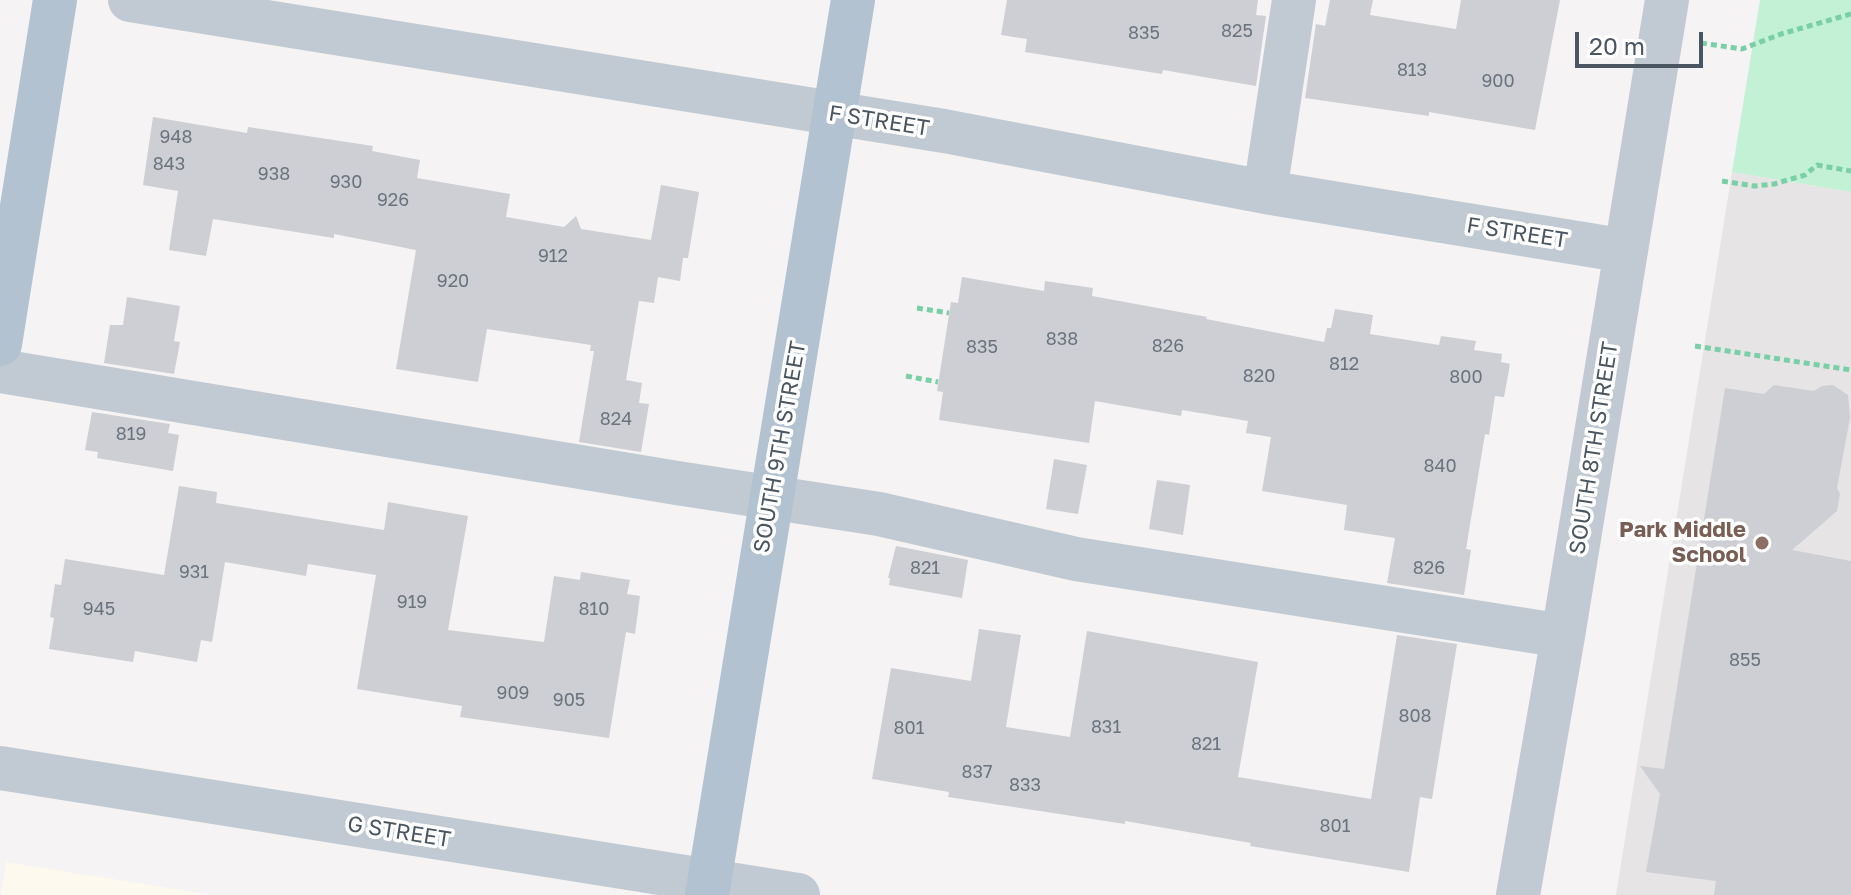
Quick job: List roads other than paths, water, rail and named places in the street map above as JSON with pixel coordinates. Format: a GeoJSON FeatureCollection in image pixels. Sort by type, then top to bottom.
{"type":"FeatureCollection","features":[{"type":"Feature","properties":{"kind":"main road"},"geometry":{"type":"LineString","coordinates":[[0,344],[55,0]]}},
{"type":"Feature","properties":{"kind":"main road","name":"SOUTH 9TH STREET"},"geometry":{"type":"LineString","coordinates":[[708,888],[853,0]]}},
{"type":"Feature","properties":{"kind":"street","name":"F STREET"},"geometry":{"type":"LineString","coordinates":[[130,0],[944,131],[1265,192],[1626,251]]}},
{"type":"Feature","properties":{"kind":"street"},"geometry":{"type":"LineString","coordinates":[[1265,192],[1294,0]]}},
{"type":"Feature","properties":{"kind":"street","name":"SOUTH 8TH STREET"},"geometry":{"type":"LineString","coordinates":[[1518,895],[1667,0]]}},
{"type":"Feature","properties":{"kind":"street"},"geometry":{"type":"LineString","coordinates":[[0,371],[879,514],[1076,559],[1563,636]]}},
{"type":"Feature","properties":{"kind":"street","name":"G STREET"},"geometry":{"type":"LineString","coordinates":[[0,768],[708,888],[798,895]]}},
{"type":"Feature","properties":{"kind":"place","name":"Park Middle School"},"geometry":{"type":"Point","coordinates":[1762,543]}}]}
